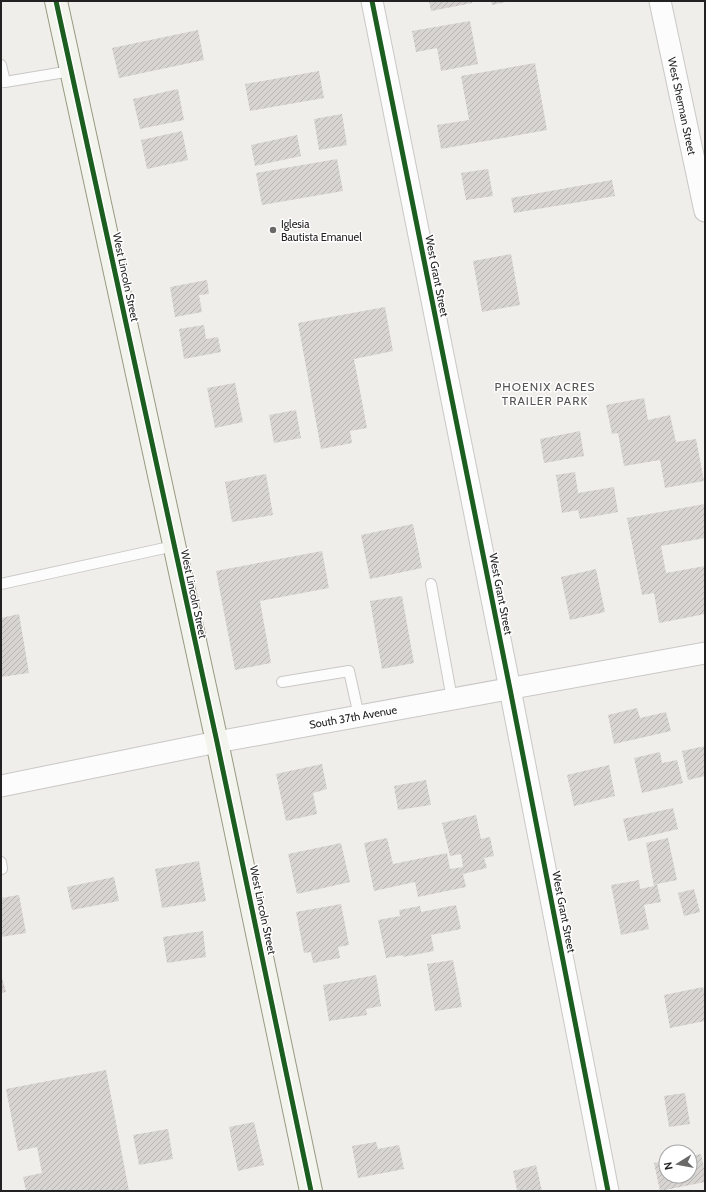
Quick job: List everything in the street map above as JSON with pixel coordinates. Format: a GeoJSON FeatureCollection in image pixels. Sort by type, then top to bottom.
{"type":"FeatureCollection","features":[{"type":"Feature","properties":{"kind":"street","name":"West Lincoln Street"},"geometry":{"type":"LineString","coordinates":[[56,1],[217,742],[311,1191]]}},
{"type":"Feature","properties":{"kind":"street","name":"West Grant Street"},"geometry":{"type":"LineString","coordinates":[[372,1],[510,688],[608,1191]]}},
{"type":"Feature","properties":{"kind":"street","name":"West Sherman Street"},"geometry":{"type":"LineString","coordinates":[[660,1],[705,210]]}},
{"type":"Feature","properties":{"kind":"street","name":"South 37th Avenue"},"geometry":{"type":"LineString","coordinates":[[1,786],[217,742],[705,654]]}},
{"type":"Feature","properties":{"kind":"lane"},"geometry":{"type":"LineString","coordinates":[[1,65],[3,84],[71,71]]}},
{"type":"Feature","properties":{"kind":"lane"},"geometry":{"type":"LineString","coordinates":[[1,584],[174,546]]}},
{"type":"Feature","properties":{"kind":"lane"},"geometry":{"type":"LineString","coordinates":[[431,584],[452,699]]}},
{"type":"Feature","properties":{"kind":"lane"},"geometry":{"type":"LineString","coordinates":[[282,682],[349,671],[359,716]]}},
{"type":"Feature","properties":{"kind":"building"},"geometry":{"type":"Polygon","coordinates":[[[429,1],[472,1],[472,3],[431,11],[429,1]]]}},
{"type":"Feature","properties":{"kind":"building"},"geometry":{"type":"Polygon","coordinates":[[[491,1],[506,1],[506,2],[492,5],[491,1]]]}},
{"type":"Feature","properties":{"kind":"building"},"geometry":{"type":"Polygon","coordinates":[[[470,21],[478,64],[441,71],[437,48],[416,52],[412,31],[470,21]]]}},
{"type":"Feature","properties":{"kind":"building"},"geometry":{"type":"Polygon","coordinates":[[[198,30],[204,60],[119,78],[112,48],[198,30]]]}},
{"type":"Feature","properties":{"kind":"building"},"geometry":{"type":"Polygon","coordinates":[[[535,63],[547,130],[441,149],[437,125],[469,120],[461,76],[535,63]]]}},
{"type":"Feature","properties":{"kind":"building"},"geometry":{"type":"Polygon","coordinates":[[[319,71],[324,98],[250,111],[245,84],[319,71]]]}},
{"type":"Feature","properties":{"kind":"building"},"geometry":{"type":"Polygon","coordinates":[[[178,89],[184,120],[140,129],[133,99],[178,89]]]}},
{"type":"Feature","properties":{"kind":"building"},"geometry":{"type":"Polygon","coordinates":[[[342,114],[347,145],[319,150],[314,119],[342,114]]]}},
{"type":"Feature","properties":{"kind":"building"},"geometry":{"type":"Polygon","coordinates":[[[182,131],[188,160],[147,169],[141,140],[182,131]]]}},
{"type":"Feature","properties":{"kind":"building"},"geometry":{"type":"Polygon","coordinates":[[[297,135],[301,156],[255,166],[251,145],[297,135]]]}},
{"type":"Feature","properties":{"kind":"building"},"geometry":{"type":"Polygon","coordinates":[[[337,159],[343,191],[262,205],[256,173],[337,159]]]}},
{"type":"Feature","properties":{"kind":"building"},"geometry":{"type":"Polygon","coordinates":[[[488,169],[493,196],[466,200],[461,173],[488,169]]]}},
{"type":"Feature","properties":{"kind":"building"},"geometry":{"type":"Polygon","coordinates":[[[612,180],[615,196],[514,213],[511,198],[612,180]]]}},
{"type":"Feature","properties":{"kind":"building"},"geometry":{"type":"Polygon","coordinates":[[[511,254],[520,305],[482,312],[473,261],[511,254]]]}},
{"type":"Feature","properties":{"kind":"building"},"geometry":{"type":"Polygon","coordinates":[[[207,280],[209,294],[199,295],[202,312],[175,317],[170,287],[207,280]]]}},
{"type":"Feature","properties":{"kind":"building"},"geometry":{"type":"Polygon","coordinates":[[[385,307],[393,351],[354,359],[367,428],[350,431],[352,443],[321,449],[298,323],[385,307]]]}},
{"type":"Feature","properties":{"kind":"building"},"geometry":{"type":"Polygon","coordinates":[[[204,325],[206,339],[218,337],[221,352],[184,359],[179,329],[204,325]]]}},
{"type":"Feature","properties":{"kind":"building"},"geometry":{"type":"Polygon","coordinates":[[[235,383],[243,422],[215,428],[207,388],[235,383]]]}},
{"type":"Feature","properties":{"kind":"building"},"geometry":{"type":"Polygon","coordinates":[[[644,398],[648,420],[670,415],[676,442],[696,439],[704,481],[665,488],[660,460],[624,466],[618,433],[612,434],[606,405],[644,398]]]}},
{"type":"Feature","properties":{"kind":"building"},"geometry":{"type":"Polygon","coordinates":[[[296,410],[301,438],[274,443],[269,415],[296,410]]]}},
{"type":"Feature","properties":{"kind":"building"},"geometry":{"type":"Polygon","coordinates":[[[580,431],[584,456],[544,463],[540,439],[580,431]]]}},
{"type":"Feature","properties":{"kind":"building"},"geometry":{"type":"Polygon","coordinates":[[[575,472],[578,493],[614,487],[618,512],[580,519],[578,510],[562,513],[556,475],[575,472]]]}},
{"type":"Feature","properties":{"kind":"building"},"geometry":{"type":"Polygon","coordinates":[[[266,474],[273,515],[232,522],[225,482],[266,474]]]}},
{"type":"Feature","properties":{"kind":"building"},"geometry":{"type":"Polygon","coordinates":[[[705,504],[705,538],[661,546],[666,573],[705,566],[705,614],[659,623],[654,593],[642,595],[627,518],[705,504]]]}},
{"type":"Feature","properties":{"kind":"building"},"geometry":{"type":"Polygon","coordinates":[[[413,524],[422,568],[370,579],[361,535],[413,524]]]}},
{"type":"Feature","properties":{"kind":"building"},"geometry":{"type":"Polygon","coordinates":[[[322,551],[329,588],[260,601],[271,663],[235,670],[216,571],[322,551]]]}},
{"type":"Feature","properties":{"kind":"building"},"geometry":{"type":"Polygon","coordinates":[[[596,569],[605,612],[570,620],[561,577],[596,569]]]}},
{"type":"Feature","properties":{"kind":"building"},"geometry":{"type":"Polygon","coordinates":[[[402,596],[414,663],[382,669],[370,601],[402,596]]]}},
{"type":"Feature","properties":{"kind":"building"},"geometry":{"type":"Polygon","coordinates":[[[19,614],[29,673],[1,677],[1,618],[19,614]]]}},
{"type":"Feature","properties":{"kind":"building"},"geometry":{"type":"Polygon","coordinates":[[[637,708],[640,718],[666,712],[671,731],[614,744],[608,715],[637,708]]]}},
{"type":"Feature","properties":{"kind":"building"},"geometry":{"type":"Polygon","coordinates":[[[705,746],[705,776],[688,780],[682,751],[705,746]]]}},
{"type":"Feature","properties":{"kind":"building"},"geometry":{"type":"Polygon","coordinates":[[[660,752],[662,763],[677,760],[683,783],[642,793],[634,758],[660,752]]]}},
{"type":"Feature","properties":{"kind":"building"},"geometry":{"type":"Polygon","coordinates":[[[322,764],[327,789],[313,793],[317,814],[286,821],[276,774],[322,764]]]}},
{"type":"Feature","properties":{"kind":"building"},"geometry":{"type":"Polygon","coordinates":[[[609,765],[615,796],[574,806],[567,775],[609,765]]]}},
{"type":"Feature","properties":{"kind":"building"},"geometry":{"type":"Polygon","coordinates":[[[426,780],[431,805],[398,810],[394,786],[426,780]]]}},
{"type":"Feature","properties":{"kind":"building"},"geometry":{"type":"Polygon","coordinates":[[[673,808],[678,829],[628,841],[623,819],[673,808]]]}},
{"type":"Feature","properties":{"kind":"building"},"geometry":{"type":"Polygon","coordinates":[[[476,815],[481,839],[490,837],[494,856],[484,858],[487,868],[463,874],[466,887],[418,897],[415,882],[374,891],[364,843],[387,838],[393,864],[447,853],[450,869],[463,867],[461,854],[450,856],[442,823],[476,815]]]}},
{"type":"Feature","properties":{"kind":"building"},"geometry":{"type":"Polygon","coordinates":[[[668,838],[677,880],[657,884],[661,902],[644,905],[649,929],[621,935],[611,885],[639,880],[640,889],[654,886],[646,843],[668,838]]]}},
{"type":"Feature","properties":{"kind":"building"},"geometry":{"type":"Polygon","coordinates":[[[341,843],[350,882],[297,894],[288,854],[341,843]]]}},
{"type":"Feature","properties":{"kind":"building"},"geometry":{"type":"Polygon","coordinates":[[[199,861],[206,901],[162,908],[155,869],[199,861]]]}},
{"type":"Feature","properties":{"kind":"building"},"geometry":{"type":"Polygon","coordinates":[[[114,877],[119,901],[72,910],[67,887],[114,877]]]}},
{"type":"Feature","properties":{"kind":"building"},"geometry":{"type":"Polygon","coordinates":[[[694,889],[700,912],[684,916],[678,893],[694,889]]]}},
{"type":"Feature","properties":{"kind":"building"},"geometry":{"type":"Polygon","coordinates":[[[19,895],[26,933],[1,937],[1,898],[19,895]]]}},
{"type":"Feature","properties":{"kind":"building"},"geometry":{"type":"Polygon","coordinates":[[[341,904],[349,945],[338,947],[340,958],[313,963],[311,952],[304,953],[296,912],[341,904]]]}},
{"type":"Feature","properties":{"kind":"building"},"geometry":{"type":"Polygon","coordinates":[[[456,905],[461,929],[431,935],[434,951],[403,957],[403,955],[386,958],[378,920],[400,916],[399,910],[420,906],[421,912],[456,905]]]}},
{"type":"Feature","properties":{"kind":"building"},"geometry":{"type":"Polygon","coordinates":[[[203,931],[206,957],[167,963],[163,937],[203,931]]]}},
{"type":"Feature","properties":{"kind":"building"},"geometry":{"type":"Polygon","coordinates":[[[453,960],[462,1007],[435,1011],[427,964],[453,960]]]}},
{"type":"Feature","properties":{"kind":"building"},"geometry":{"type":"Polygon","coordinates":[[[1,974],[6,992],[1,993],[1,974]]]}},
{"type":"Feature","properties":{"kind":"building"},"geometry":{"type":"Polygon","coordinates":[[[376,975],[381,1006],[366,1009],[367,1015],[329,1021],[323,985],[376,975]]]}},
{"type":"Feature","properties":{"kind":"building"},"geometry":{"type":"Polygon","coordinates":[[[703,987],[705,996],[705,1021],[670,1028],[664,995],[703,987]]]}},
{"type":"Feature","properties":{"kind":"building"},"geometry":{"type":"Polygon","coordinates":[[[106,1070],[129,1191],[26,1191],[23,1177],[42,1173],[37,1147],[18,1151],[6,1089],[106,1070]]]}},
{"type":"Feature","properties":{"kind":"building"},"geometry":{"type":"Polygon","coordinates":[[[685,1093],[690,1124],[669,1127],[664,1096],[685,1093]]]}},
{"type":"Feature","properties":{"kind":"building"},"geometry":{"type":"Polygon","coordinates":[[[254,1122],[264,1165],[238,1171],[229,1127],[254,1122]]]}},
{"type":"Feature","properties":{"kind":"building"},"geometry":{"type":"Polygon","coordinates":[[[168,1129],[173,1159],[139,1165],[133,1135],[168,1129]]]}},
{"type":"Feature","properties":{"kind":"building"},"geometry":{"type":"Polygon","coordinates":[[[376,1142],[378,1149],[399,1145],[404,1169],[358,1178],[352,1146],[376,1142]]]}},
{"type":"Feature","properties":{"kind":"building"},"geometry":{"type":"Polygon","coordinates":[[[701,1154],[705,1173],[705,1182],[698,1183],[698,1155],[701,1154]]]}},
{"type":"Feature","properties":{"kind":"building"},"geometry":{"type":"Polygon","coordinates":[[[658,1162],[658,1182],[654,1163],[658,1162]]]}},
{"type":"Feature","properties":{"kind":"building"},"geometry":{"type":"Polygon","coordinates":[[[536,1165],[542,1191],[513,1191],[517,1190],[513,1171],[536,1165]]]}},
{"type":"Feature","properties":{"kind":"building"},"geometry":{"type":"Polygon","coordinates":[[[658,1184],[695,1184],[660,1191],[658,1184]]]}},
{"type":"Feature","properties":{"kind":"cycle path"},"geometry":{"type":"LineString","coordinates":[[56,1],[217,742],[311,1191]]}},
{"type":"Feature","properties":{"kind":"cycle path"},"geometry":{"type":"LineString","coordinates":[[372,1],[510,689],[608,1191]]}},
{"type":"Feature","properties":{"kind":"place","name":"Iglesia Bautista Emanuel"},"geometry":{"type":"Point","coordinates":[273,230]}},
{"type":"Feature","properties":{"kind":"district","name":"PHOENIX ACRES TRAILER PARK"},"geometry":{"type":"Point","coordinates":[545,394]}}]}
